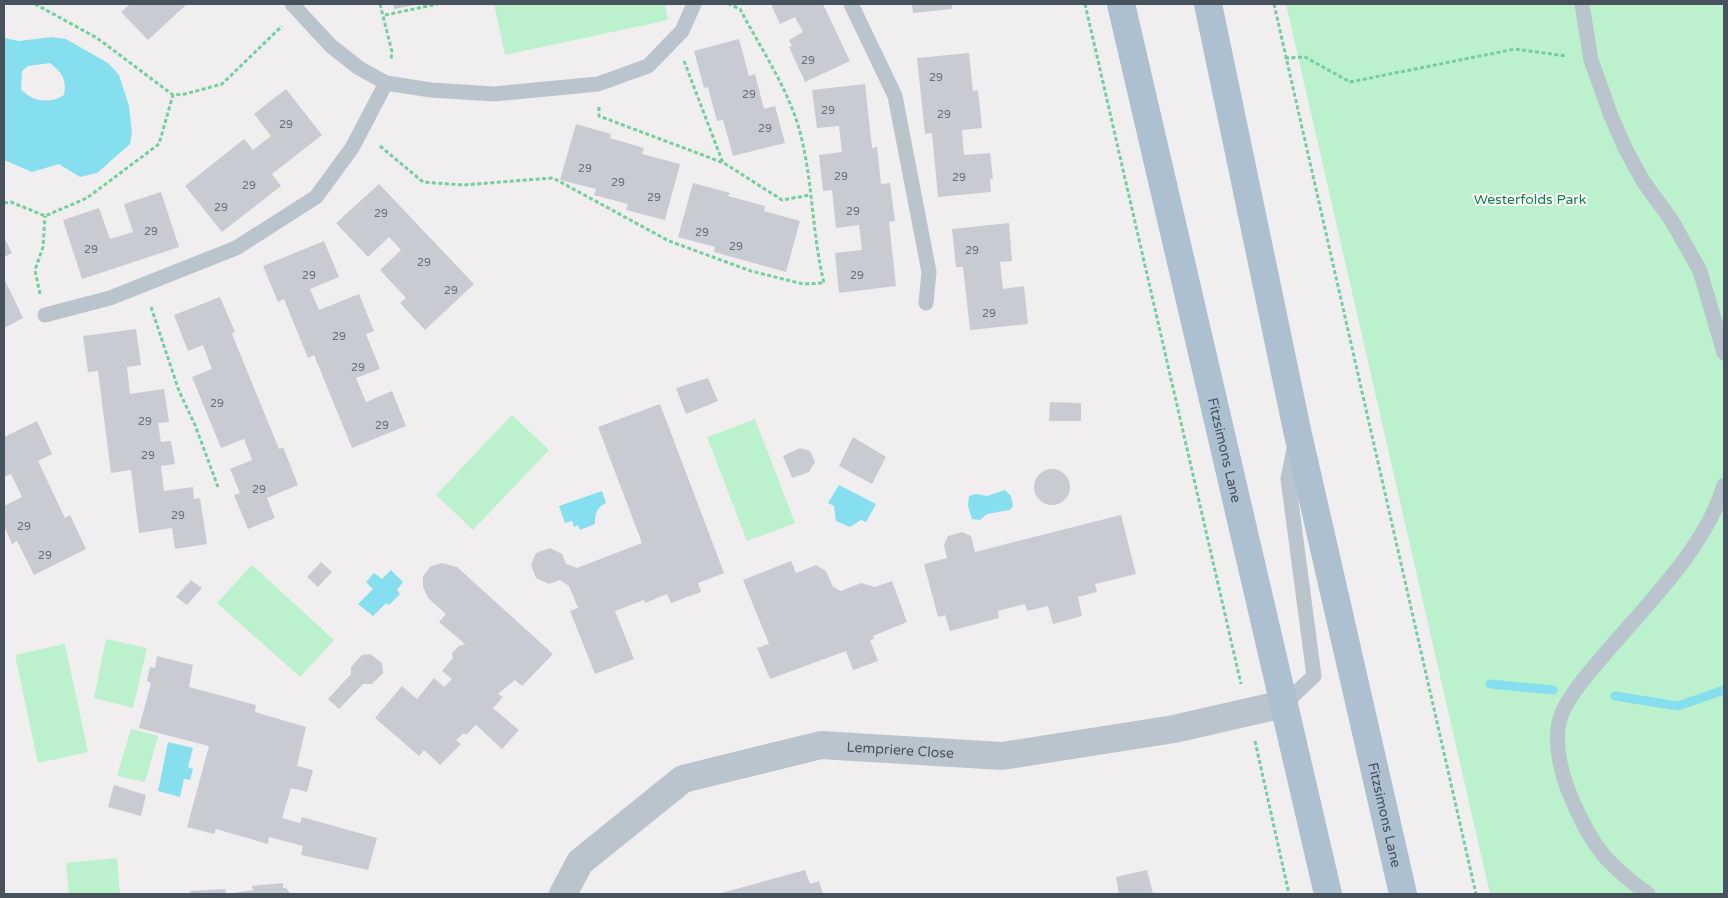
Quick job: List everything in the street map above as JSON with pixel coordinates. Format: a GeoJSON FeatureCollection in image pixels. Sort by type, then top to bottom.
{"type":"FeatureCollection","features":[{"type":"Feature","properties":{"kind":"main road","name":"Fitzsimons Lane"},"geometry":{"type":"LineString","coordinates":[[1121,4],[1328,894]]}},
{"type":"Feature","properties":{"kind":"main road","name":"Fitzsimons Lane"},"geometry":{"type":"LineString","coordinates":[[1208,4],[1298,430],[1403,894]]}},
{"type":"Feature","properties":{"kind":"street","name":"Lempriere Close"},"geometry":{"type":"LineString","coordinates":[[563,894],[580,862],[684,779],[821,745],[1002,756],[1174,730],[1284,704]]}},
{"type":"Feature","properties":{"kind":"lane"},"geometry":{"type":"LineString","coordinates":[[295,7],[331,46],[359,68],[386,84],[431,90],[494,94],[598,84],[648,66],[682,32],[694,4]]}},
{"type":"Feature","properties":{"kind":"lane"},"geometry":{"type":"LineString","coordinates":[[851,4],[895,96],[929,272],[926,303]]}},
{"type":"Feature","properties":{"kind":"lane"},"geometry":{"type":"LineString","coordinates":[[1582,4],[1592,60],[1626,150],[1643,181],[1677,228],[1700,271],[1724,352]]}},
{"type":"Feature","properties":{"kind":"lane"},"geometry":{"type":"LineString","coordinates":[[45,315],[110,298],[236,248],[316,197],[352,148],[386,84]]}},
{"type":"Feature","properties":{"kind":"lane"},"geometry":{"type":"LineString","coordinates":[[1284,704],[1314,676],[1288,479],[1298,430]]}},
{"type":"Feature","properties":{"kind":"lane"},"geometry":{"type":"LineString","coordinates":[[1648,894],[1616,871],[1600,853],[1585,830],[1569,793],[1560,761],[1558,734],[1562,715],[1568,701],[1692,548],[1721,496],[1724,486]]}},
{"type":"Feature","properties":{"kind":"path"},"geometry":{"type":"LineString","coordinates":[[35,4],[97,38],[173,95],[185,94],[222,84],[295,7]]}},
{"type":"Feature","properties":{"kind":"path"},"geometry":{"type":"LineString","coordinates":[[380,4],[385,15],[392,52],[386,84]]}},
{"type":"Feature","properties":{"kind":"path"},"geometry":{"type":"LineString","coordinates":[[385,15],[438,4]]}},
{"type":"Feature","properties":{"kind":"path"},"geometry":{"type":"LineString","coordinates":[[361,131],[423,182],[463,185],[553,178],[669,241],[751,271],[803,284],[824,282],[816,250],[801,135],[790,105],[740,9],[729,4]]}},
{"type":"Feature","properties":{"kind":"path"},"geometry":{"type":"LineString","coordinates":[[1085,4],[1289,894]]}},
{"type":"Feature","properties":{"kind":"path"},"geometry":{"type":"LineString","coordinates":[[1274,4],[1476,894]]}},
{"type":"Feature","properties":{"kind":"path"},"geometry":{"type":"LineString","coordinates":[[675,38],[724,163]]}},
{"type":"Feature","properties":{"kind":"path"},"geometry":{"type":"LineString","coordinates":[[1285,58],[1305,57],[1350,82],[1515,49],[1592,60]]}},
{"type":"Feature","properties":{"kind":"path"},"geometry":{"type":"LineString","coordinates":[[598,84],[599,116],[724,163],[782,200],[810,195]]}},
{"type":"Feature","properties":{"kind":"path"},"geometry":{"type":"LineString","coordinates":[[4,203],[11,202],[45,216],[87,198],[159,144],[173,95]]}},
{"type":"Feature","properties":{"kind":"path"},"geometry":{"type":"LineString","coordinates":[[45,216],[43,247],[35,270],[45,315]]}},
{"type":"Feature","properties":{"kind":"path"},"geometry":{"type":"LineString","coordinates":[[144,285],[179,390],[195,425],[218,487]]}},
{"type":"Feature","properties":{"kind":"green space"},"geometry":{"type":"Polygon","coordinates":[[[494,4],[665,4],[668,20],[505,55],[494,4]]]}},
{"type":"Feature","properties":{"kind":"green space","name":"Westerfolds Park"},"geometry":{"type":"Polygon","coordinates":[[[1286,4],[1724,4],[1724,894],[1490,894],[1286,4]]]}},
{"type":"Feature","properties":{"kind":"green space"},"geometry":{"type":"Polygon","coordinates":[[[512,415],[549,450],[473,530],[436,495],[512,415]]]}},
{"type":"Feature","properties":{"kind":"green space"},"geometry":{"type":"Polygon","coordinates":[[[755,419],[795,523],[747,541],[707,437],[755,419]]]}},
{"type":"Feature","properties":{"kind":"green space"},"geometry":{"type":"Polygon","coordinates":[[[252,565],[334,640],[300,677],[217,603],[252,565]]]}},
{"type":"Feature","properties":{"kind":"green space"},"geometry":{"type":"Polygon","coordinates":[[[106,639],[147,648],[133,708],[94,698],[106,639]]]}},
{"type":"Feature","properties":{"kind":"green space"},"geometry":{"type":"Polygon","coordinates":[[[65,644],[88,752],[38,763],[15,655],[65,644]]]}},
{"type":"Feature","properties":{"kind":"green space"},"geometry":{"type":"Polygon","coordinates":[[[131,729],[158,736],[145,782],[117,776],[131,729]]]}},
{"type":"Feature","properties":{"kind":"green space"},"geometry":{"type":"Polygon","coordinates":[[[117,858],[120,894],[69,894],[66,863],[117,858]]]}},
{"type":"Feature","properties":{"kind":"water"},"geometry":{"type":"Polygon","coordinates":[[[52,37],[66,39],[108,63],[119,75],[129,106],[132,133],[130,144],[97,173],[80,177],[59,164],[32,172],[4,160],[4,38],[19,41],[52,37]],[[50,63],[28,66],[22,71],[21,89],[30,97],[41,100],[53,100],[64,95],[65,85],[63,77],[50,63]]]}},
{"type":"Feature","properties":{"kind":"water"},"geometry":{"type":"Polygon","coordinates":[[[839,485],[876,504],[866,522],[861,520],[850,527],[836,521],[834,506],[828,503],[839,485]]]}},
{"type":"Feature","properties":{"kind":"water"},"geometry":{"type":"Polygon","coordinates":[[[1005,490],[1011,496],[1013,506],[1010,510],[987,514],[980,520],[972,519],[968,506],[969,496],[976,494],[987,496],[1005,490]]]}},
{"type":"Feature","properties":{"kind":"water"},"geometry":{"type":"Polygon","coordinates":[[[602,491],[606,503],[597,512],[595,524],[580,530],[578,525],[574,527],[572,521],[565,523],[559,506],[602,491]]]}},
{"type":"Feature","properties":{"kind":"water"},"geometry":{"type":"Polygon","coordinates":[[[391,570],[403,582],[397,590],[400,594],[389,605],[386,603],[373,616],[358,604],[373,589],[366,582],[374,573],[382,579],[391,570]]]}},
{"type":"Feature","properties":{"kind":"water"},"geometry":{"type":"Polygon","coordinates":[[[168,742],[193,748],[188,767],[193,769],[190,780],[184,779],[180,797],[158,791],[168,742]]]}},
{"type":"Feature","properties":{"kind":"building"},"geometry":{"type":"Polygon","coordinates":[[[130,4],[187,4],[148,40],[121,12],[130,4]]]}},
{"type":"Feature","properties":{"kind":"building"},"geometry":{"type":"Polygon","coordinates":[[[393,4],[415,4],[415,5],[394,9],[393,4]]]}},
{"type":"Feature","properties":{"kind":"building"},"geometry":{"type":"Polygon","coordinates":[[[771,4],[823,4],[850,61],[805,82],[789,47],[792,46],[789,40],[803,32],[795,17],[780,24],[771,4]]]}},
{"type":"Feature","properties":{"kind":"building"},"geometry":{"type":"Polygon","coordinates":[[[912,4],[952,4],[952,9],[913,13],[912,4]]]}},
{"type":"Feature","properties":{"kind":"building"},"geometry":{"type":"Polygon","coordinates":[[[739,39],[749,76],[755,74],[764,109],[775,106],[785,143],[733,156],[723,120],[717,121],[708,87],[704,88],[694,51],[739,39]]]}},
{"type":"Feature","properties":{"kind":"building"},"geometry":{"type":"Polygon","coordinates":[[[969,53],[973,91],[978,90],[982,128],[962,130],[964,155],[990,153],[993,179],[990,179],[991,192],[938,197],[932,133],[925,134],[917,58],[969,53]]]}},
{"type":"Feature","properties":{"kind":"building"},"geometry":{"type":"Polygon","coordinates":[[[865,84],[872,148],[877,147],[881,184],[890,183],[895,221],[889,222],[896,286],[839,293],[835,253],[862,250],[859,225],[836,228],[832,190],[823,191],[819,155],[842,152],[839,126],[817,128],[812,90],[865,84]]]}},
{"type":"Feature","properties":{"kind":"building"},"geometry":{"type":"Polygon","coordinates":[[[286,89],[322,135],[272,174],[281,186],[222,232],[185,186],[244,139],[253,150],[271,136],[254,114],[286,89]]]}},
{"type":"Feature","properties":{"kind":"building"},"geometry":{"type":"Polygon","coordinates":[[[576,124],[611,134],[610,138],[644,148],[642,154],[680,164],[665,220],[626,210],[628,204],[594,195],[596,189],[560,180],[576,124]]]}},
{"type":"Feature","properties":{"kind":"building"},"geometry":{"type":"Polygon","coordinates":[[[693,183],[730,193],[728,196],[765,206],[764,211],[800,221],[786,272],[714,252],[715,247],[678,237],[693,183]]]}},
{"type":"Feature","properties":{"kind":"building"},"geometry":{"type":"Polygon","coordinates":[[[379,184],[474,284],[425,330],[400,303],[406,298],[380,270],[401,250],[389,237],[368,257],[336,223],[379,184]]]}},
{"type":"Feature","properties":{"kind":"building"},"geometry":{"type":"Polygon","coordinates":[[[161,192],[179,247],[82,279],[63,220],[99,208],[110,239],[133,232],[124,204],[161,192]]]}},
{"type":"Feature","properties":{"kind":"building"},"geometry":{"type":"Polygon","coordinates":[[[1009,223],[1012,261],[1000,262],[1003,289],[1024,286],[1028,324],[970,330],[963,267],[956,267],[952,229],[1009,223]]]}},
{"type":"Feature","properties":{"kind":"building"},"geometry":{"type":"Polygon","coordinates":[[[4,237],[12,253],[4,257],[4,237]]]}},
{"type":"Feature","properties":{"kind":"building"},"geometry":{"type":"Polygon","coordinates":[[[324,241],[339,277],[310,289],[319,310],[359,294],[374,331],[366,334],[380,369],[356,378],[366,402],[392,391],[406,426],[352,448],[314,355],[308,358],[284,299],[278,302],[263,266],[324,241]]]}},
{"type":"Feature","properties":{"kind":"building"},"geometry":{"type":"Polygon","coordinates":[[[4,278],[23,318],[4,328],[4,278]]]}},
{"type":"Feature","properties":{"kind":"building"},"geometry":{"type":"Polygon","coordinates":[[[220,297],[235,332],[232,334],[279,449],[283,447],[298,485],[267,498],[275,518],[248,529],[234,495],[240,493],[230,469],[252,460],[244,439],[221,448],[192,377],[212,369],[203,345],[188,351],[174,315],[220,297]]]}},
{"type":"Feature","properties":{"kind":"building"},"geometry":{"type":"Polygon","coordinates":[[[136,329],[141,365],[127,367],[130,394],[164,389],[169,422],[158,423],[161,442],[171,441],[175,464],[161,466],[164,491],[193,487],[194,499],[200,498],[207,544],[175,549],[172,528],[139,533],[131,470],[111,473],[98,371],[88,372],[83,336],[136,329]]]}},
{"type":"Feature","properties":{"kind":"building"},"geometry":{"type":"Polygon","coordinates":[[[708,378],[718,401],[686,414],[676,388],[708,378]]]}},
{"type":"Feature","properties":{"kind":"building"},"geometry":{"type":"Polygon","coordinates":[[[1050,402],[1081,403],[1081,421],[1049,421],[1050,402]]]}},
{"type":"Feature","properties":{"kind":"building"},"geometry":{"type":"Polygon","coordinates":[[[660,404],[724,573],[698,583],[701,592],[671,603],[667,594],[645,603],[644,600],[615,611],[634,659],[595,674],[570,611],[578,608],[569,586],[560,580],[549,584],[536,578],[531,565],[536,553],[550,548],[562,554],[566,564],[577,568],[642,543],[598,427],[660,404]]]}},
{"type":"Feature","properties":{"kind":"building"},"geometry":{"type":"Polygon","coordinates":[[[37,421],[52,454],[38,461],[65,518],[70,515],[86,549],[34,575],[17,541],[12,544],[4,526],[4,506],[22,497],[11,474],[4,477],[4,437],[37,421]]]}},
{"type":"Feature","properties":{"kind":"building"},"geometry":{"type":"Polygon","coordinates":[[[853,437],[886,457],[872,484],[839,466],[853,437]]]}},
{"type":"Feature","properties":{"kind":"building"},"geometry":{"type":"Polygon","coordinates":[[[800,448],[810,451],[815,462],[809,472],[792,478],[783,456],[800,448]]]}},
{"type":"Feature","properties":{"kind":"building"},"geometry":{"type":"Polygon","coordinates":[[[1052,469],[1059,470],[1065,474],[1069,480],[1069,494],[1065,500],[1059,504],[1052,505],[1045,504],[1039,500],[1035,494],[1034,487],[1035,480],[1039,474],[1045,470],[1052,469]]]}},
{"type":"Feature","properties":{"kind":"building"},"geometry":{"type":"Polygon","coordinates":[[[1121,515],[1136,574],[1095,584],[1097,592],[1078,597],[1082,616],[1053,624],[1048,606],[1027,611],[1025,604],[998,611],[999,618],[950,631],[945,615],[938,617],[924,564],[947,558],[944,545],[948,536],[962,532],[971,536],[975,552],[1121,515]]]}},
{"type":"Feature","properties":{"kind":"building"},"geometry":{"type":"Polygon","coordinates":[[[791,561],[796,573],[816,565],[826,571],[833,587],[841,591],[861,583],[875,587],[892,581],[907,622],[873,636],[874,639],[870,640],[878,661],[853,670],[846,651],[770,679],[757,648],[769,644],[743,580],[791,561]]]}},
{"type":"Feature","properties":{"kind":"building"},"geometry":{"type":"Polygon","coordinates":[[[321,562],[332,572],[318,587],[307,577],[321,562]]]}},
{"type":"Feature","properties":{"kind":"building"},"geometry":{"type":"Polygon","coordinates":[[[442,563],[457,567],[553,654],[522,686],[515,680],[498,694],[503,697],[493,708],[519,730],[502,749],[476,725],[466,735],[464,733],[456,740],[461,744],[440,765],[424,750],[419,756],[375,718],[402,686],[417,699],[434,678],[444,687],[452,679],[442,671],[453,658],[452,653],[459,646],[465,644],[439,622],[446,614],[428,598],[423,587],[423,576],[431,566],[442,563]]]}},
{"type":"Feature","properties":{"kind":"building"},"geometry":{"type":"Polygon","coordinates":[[[191,580],[202,588],[187,605],[176,597],[191,580]]]}},
{"type":"Feature","properties":{"kind":"building"},"geometry":{"type":"Polygon","coordinates":[[[370,654],[382,663],[383,673],[372,684],[363,684],[339,709],[328,699],[351,674],[351,667],[362,655],[370,654]]]}},
{"type":"Feature","properties":{"kind":"building"},"geometry":{"type":"Polygon","coordinates":[[[157,656],[193,665],[189,687],[256,705],[255,712],[306,727],[297,766],[313,770],[307,792],[291,788],[282,818],[300,823],[302,817],[377,838],[368,870],[301,855],[303,846],[269,837],[268,844],[216,829],[214,834],[187,827],[209,746],[139,728],[151,683],[147,681],[150,667],[155,668],[157,656]]]}},
{"type":"Feature","properties":{"kind":"building"},"geometry":{"type":"Polygon","coordinates":[[[114,785],[146,795],[141,816],[108,807],[114,785]]]}},
{"type":"Feature","properties":{"kind":"building"},"geometry":{"type":"Polygon","coordinates":[[[805,870],[810,884],[819,881],[823,894],[718,894],[805,870]]]}},
{"type":"Feature","properties":{"kind":"building"},"geometry":{"type":"Polygon","coordinates":[[[1147,870],[1153,894],[1119,894],[1116,877],[1147,870]]]}},
{"type":"Feature","properties":{"kind":"building"},"geometry":{"type":"Polygon","coordinates":[[[283,883],[283,888],[286,888],[291,894],[226,894],[253,890],[252,886],[283,883]]]}},
{"type":"Feature","properties":{"kind":"building"},"geometry":{"type":"Polygon","coordinates":[[[225,889],[226,894],[190,894],[190,891],[225,889]]]}},
{"type":"Feature","properties":{"kind":"waterway"},"geometry":{"type":"LineString","coordinates":[[1490,684],[1553,690]]}},
{"type":"Feature","properties":{"kind":"waterway"},"geometry":{"type":"LineString","coordinates":[[1615,696],[1678,706],[1724,690]]}}]}
